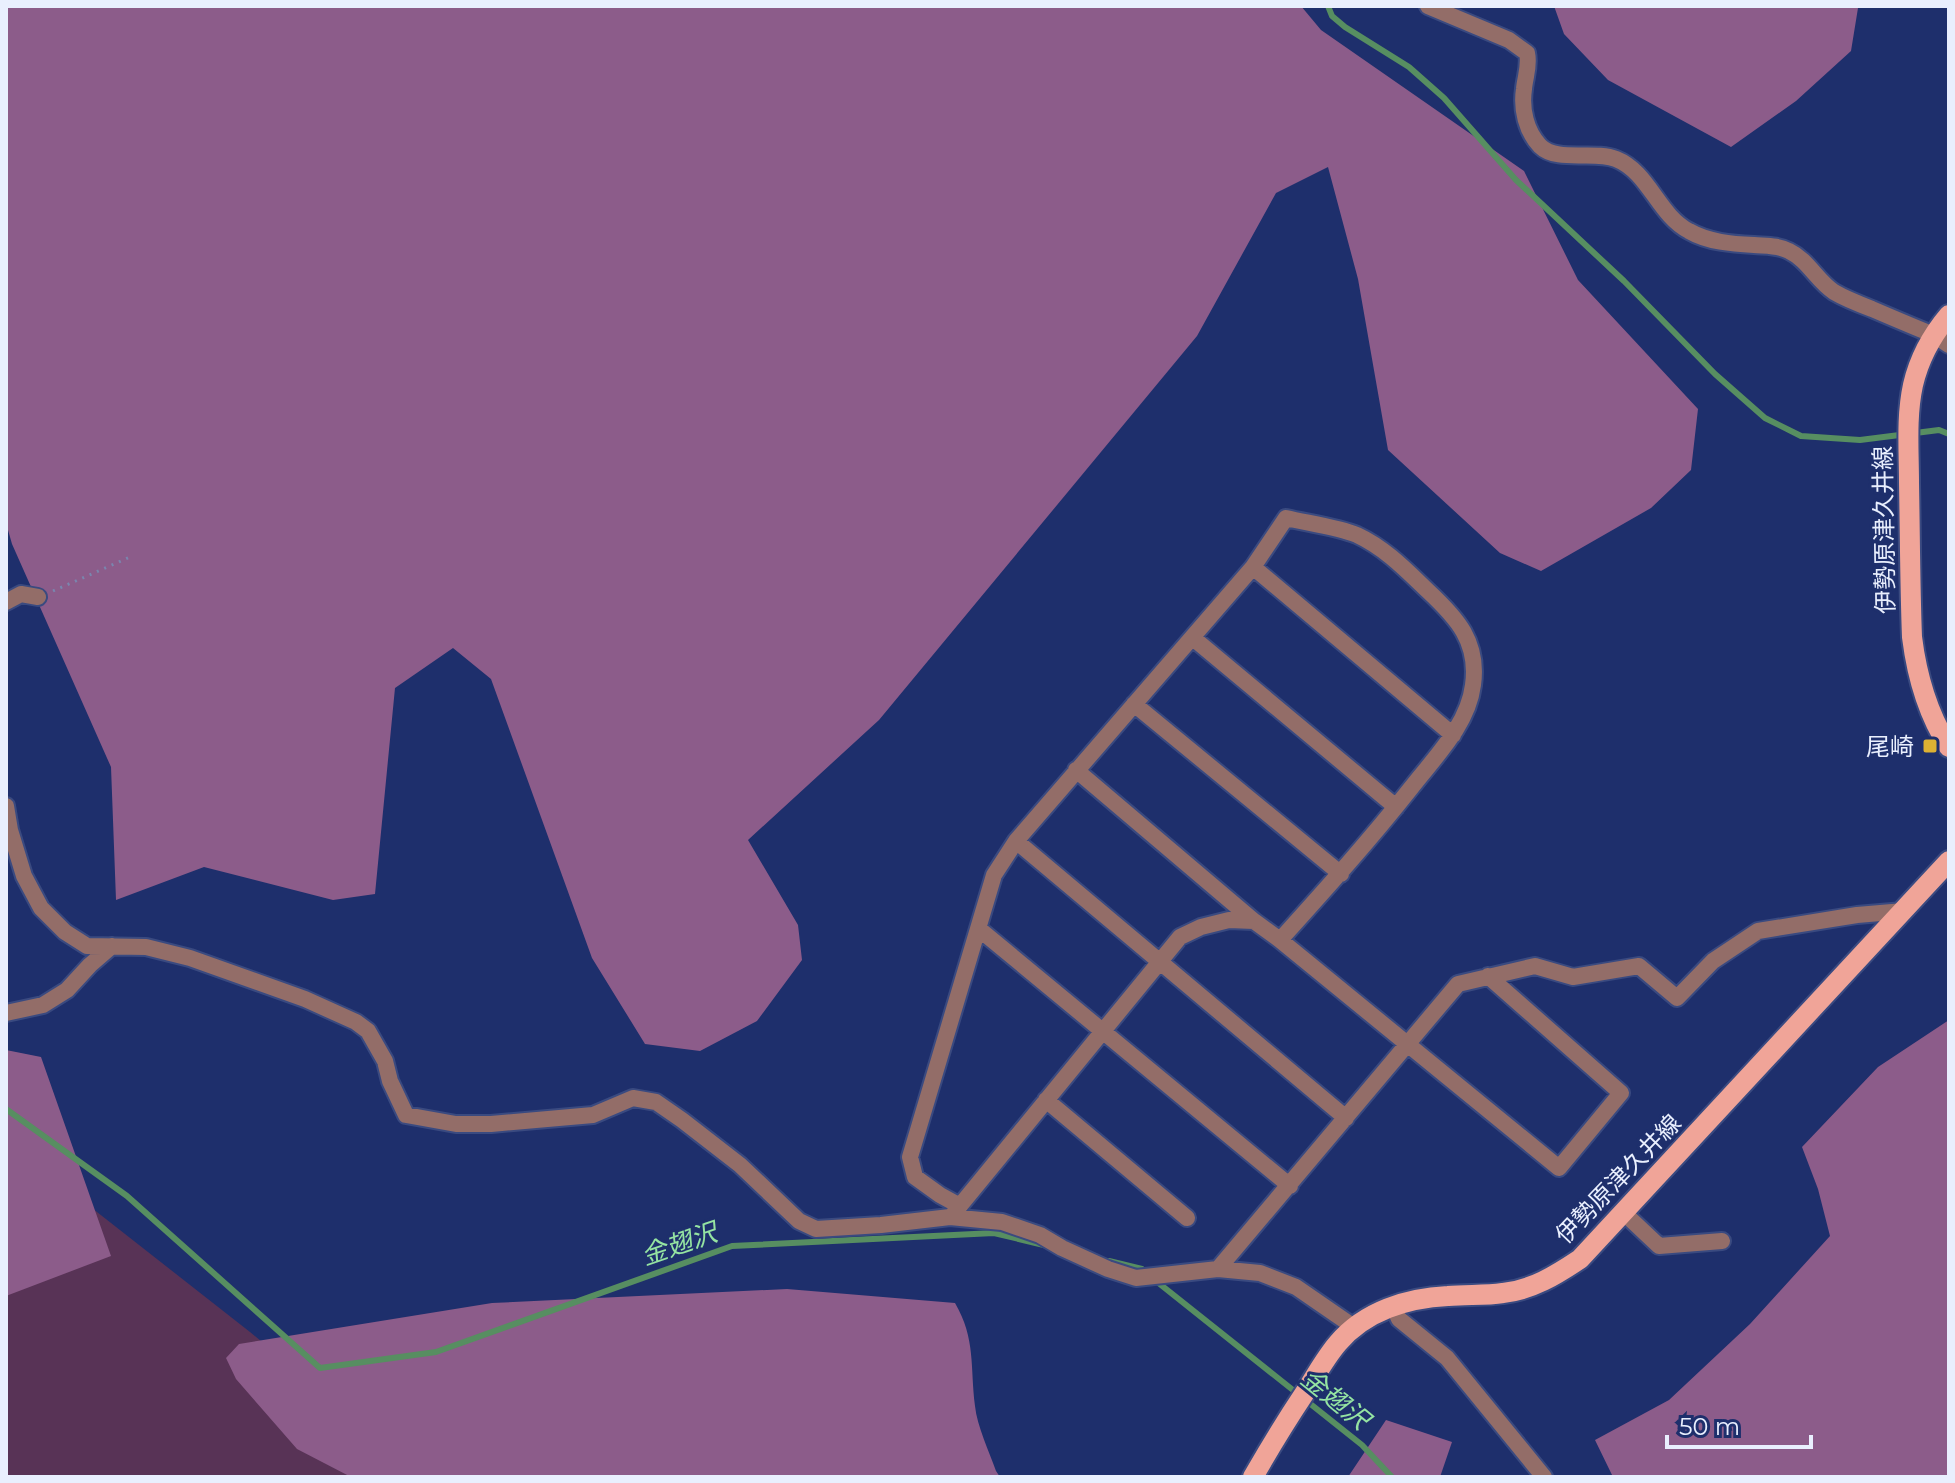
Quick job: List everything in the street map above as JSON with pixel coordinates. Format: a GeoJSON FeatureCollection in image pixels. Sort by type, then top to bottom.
{"type":"FeatureCollection","features":[{"type":"Feature","properties":{"kind":"main road","name":"伊勢原津久井線"},"geometry":{"type":"LineString","coordinates":[[1949,315],[1942,340],[1917,371],[1910,408],[1912,637],[1923,695],[1949,747]]}},
{"type":"Feature","properties":{"kind":"main road","name":"伊勢原津久井線"},"geometry":{"type":"LineString","coordinates":[[1253,1477],[1337,1343],[1354,1327],[1374,1314],[1419,1299],[1504,1293],[1527,1288],[1557,1275],[1580,1259],[1949,861]]}},
{"type":"Feature","properties":{"kind":"street"},"geometry":{"type":"LineString","coordinates":[[1428,6],[1509,40],[1527,53],[1529,60],[1523,110],[1527,125],[1541,147],[1557,154],[1615,158],[1639,176],[1675,221],[1687,231],[1730,244],[1778,247],[1790,251],[1834,292],[1942,340]]}},
{"type":"Feature","properties":{"kind":"street"},"geometry":{"type":"LineString","coordinates":[[955,1212],[940,1195],[915,1177],[910,1157],[994,875],[1016,841],[1253,567],[1286,518],[1355,534],[1384,550],[1453,614],[1465,632],[1472,652],[1474,684],[1467,708],[1453,735],[1341,874],[1280,940]]}},
{"type":"Feature","properties":{"kind":"street"},"geometry":{"type":"LineString","coordinates":[[1253,567],[1453,735]]}},
{"type":"Feature","properties":{"kind":"street"},"geometry":{"type":"LineString","coordinates":[[6,602],[21,594],[38,597]]}},
{"type":"Feature","properties":{"kind":"street"},"geometry":{"type":"LineString","coordinates":[[1193,638],[1396,807]]}},
{"type":"Feature","properties":{"kind":"street"},"geometry":{"type":"LineString","coordinates":[[1134,704],[1341,874]]}},
{"type":"Feature","properties":{"kind":"street"},"geometry":{"type":"LineString","coordinates":[[1076,770],[1254,921],[1559,1168],[1621,1093],[1488,976]]}},
{"type":"Feature","properties":{"kind":"street"},"geometry":{"type":"LineString","coordinates":[[6,806],[24,876],[41,908],[65,932],[87,946],[146,947],[190,958],[305,999],[356,1022],[368,1031],[385,1061],[390,1081],[406,1115],[456,1124],[491,1124],[593,1115],[633,1098],[656,1102],[740,1165],[799,1221],[816,1229],[881,1225],[955,1212],[1002,1222],[1040,1235],[1108,1269],[1136,1278],[1218,1269],[1260,1273],[1296,1287],[1354,1327]]}},
{"type":"Feature","properties":{"kind":"street"},"geometry":{"type":"LineString","coordinates":[[1016,841],[1346,1118]]}},
{"type":"Feature","properties":{"kind":"street"},"geometry":{"type":"LineString","coordinates":[[1218,1269],[1458,984],[1535,966],[1573,977],[1639,966],[1677,998],[1713,961],[1758,931],[1857,915],[1904,911]]}},
{"type":"Feature","properties":{"kind":"street"},"geometry":{"type":"LineString","coordinates":[[955,1212],[1180,937],[1201,927],[1229,920],[1254,921]]}},
{"type":"Feature","properties":{"kind":"street"},"geometry":{"type":"LineString","coordinates":[[979,929],[1290,1186]]}},
{"type":"Feature","properties":{"kind":"street"},"geometry":{"type":"LineString","coordinates":[[6,1013],[43,1005],[67,990],[112,946]]}},
{"type":"Feature","properties":{"kind":"street"},"geometry":{"type":"LineString","coordinates":[[1046,1100],[1187,1218]]}},
{"type":"Feature","properties":{"kind":"street"},"geometry":{"type":"LineString","coordinates":[[1624,1213],[1659,1246],[1722,1241]]}},
{"type":"Feature","properties":{"kind":"street"},"geometry":{"type":"LineString","coordinates":[[1393,1306],[1399,1319],[1447,1358],[1544,1477]]}},
{"type":"Feature","properties":{"kind":"path"},"geometry":{"type":"LineString","coordinates":[[38,597],[130,557]]}},
{"type":"Feature","properties":{"kind":"shaded area"},"geometry":{"type":"Polygon","coordinates":[[[6,6],[1301,6],[1321,30],[1524,171],[1578,280],[1698,409],[1691,470],[1651,508],[1541,571],[1500,553],[1388,450],[1358,279],[1328,167],[1276,193],[1197,336],[879,720],[748,840],[798,925],[802,960],[757,1021],[700,1051],[645,1044],[592,958],[491,679],[453,648],[395,688],[375,894],[333,900],[204,867],[116,900],[111,767],[12,544],[6,523],[6,6]]]}},
{"type":"Feature","properties":{"kind":"shaded area"},"geometry":{"type":"Polygon","coordinates":[[[1554,6],[1858,8],[1851,51],[1796,101],[1731,147],[1608,80],[1564,34],[1554,6]]]}},
{"type":"Feature","properties":{"kind":"shaded area"},"geometry":{"type":"Polygon","coordinates":[[[1949,1020],[1949,1477],[1613,1477],[1595,1440],[1669,1400],[1750,1324],[1830,1236],[1818,1189],[1802,1147],[1878,1067],[1949,1020]]]}},
{"type":"Feature","properties":{"kind":"shaded area"},"geometry":{"type":"Polygon","coordinates":[[[6,1050],[41,1057],[111,1256],[6,1296],[6,1050]]]}},
{"type":"Feature","properties":{"kind":"shaded area"},"geometry":{"type":"Polygon","coordinates":[[[6,1160],[60,1183],[324,1393],[665,1477],[6,1477],[6,1160]]]}},
{"type":"Feature","properties":{"kind":"shaded area"},"geometry":{"type":"Polygon","coordinates":[[[787,1289],[955,1303],[969,1341],[978,1422],[1000,1477],[351,1477],[297,1449],[236,1379],[226,1358],[239,1344],[492,1303],[787,1289]]]}},
{"type":"Feature","properties":{"kind":"shaded area"},"geometry":{"type":"Polygon","coordinates":[[[1386,1420],[1452,1442],[1440,1477],[1348,1477],[1386,1420]]]}},
{"type":"Feature","properties":{"kind":"waterway"},"geometry":{"type":"LineString","coordinates":[[1328,6],[1332,16],[1345,27],[1409,67],[1444,98],[1516,180],[1624,281],[1715,374],[1765,418],[1801,436],[1860,440],[1939,430],[1949,434]]}},
{"type":"Feature","properties":{"kind":"waterway","name":"金翅沢"},"geometry":{"type":"LineString","coordinates":[[6,1109],[127,1196],[320,1368],[436,1352],[732,1246],[994,1233],[1048,1246]]}},
{"type":"Feature","properties":{"kind":"waterway","name":"金翅沢"},"geometry":{"type":"LineString","coordinates":[[1109,1261],[1142,1269],[1147,1274]]}},
{"type":"Feature","properties":{"kind":"waterway","name":"金翅沢"},"geometry":{"type":"LineString","coordinates":[[1156,1281],[1362,1445],[1392,1477]]}},
{"type":"Feature","properties":{"kind":"place","name":"尾崎"},"geometry":{"type":"Point","coordinates":[1930,746]}}]}
